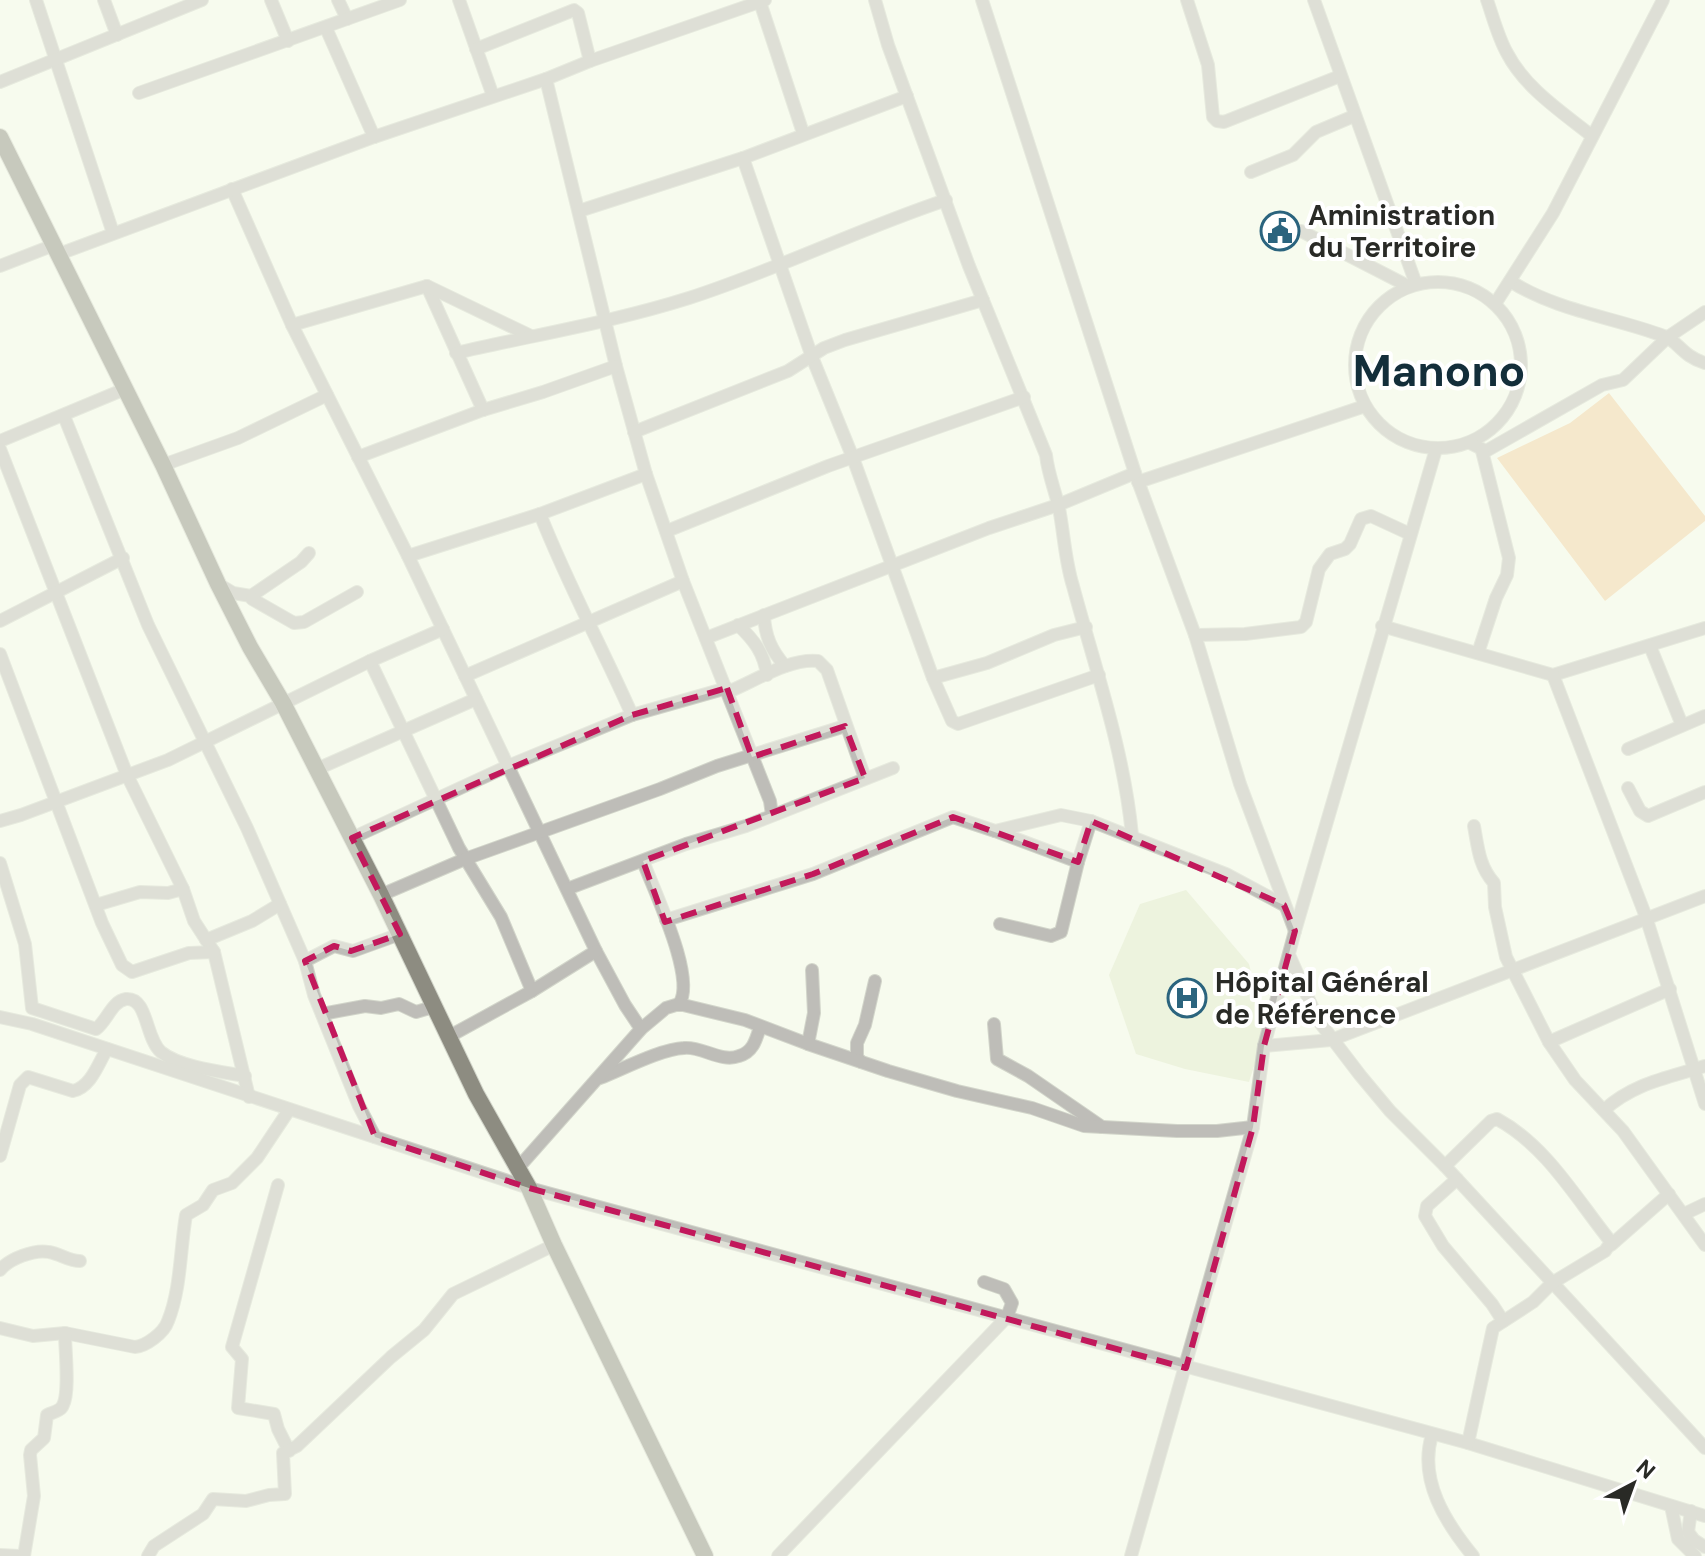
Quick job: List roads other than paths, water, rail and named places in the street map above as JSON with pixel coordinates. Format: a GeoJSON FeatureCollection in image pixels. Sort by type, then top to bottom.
{"type":"FeatureCollection","features":[{"type":"Feature","properties":{"kind":"main road"},"geometry":{"type":"LineString","coordinates":[[0,137],[163,465],[236,620],[283,703],[381,895],[448,1037],[529,1188],[705,1556]]}},
{"type":"Feature","properties":{"kind":"street"},"geometry":{"type":"LineString","coordinates":[[36,0],[113,233]]}},
{"type":"Feature","properties":{"kind":"street"},"geometry":{"type":"LineString","coordinates":[[104,0],[117,35]]}},
{"type":"Feature","properties":{"kind":"street"},"geometry":{"type":"LineString","coordinates":[[271,0],[288,41]]}},
{"type":"Feature","properties":{"kind":"street"},"geometry":{"type":"LineString","coordinates":[[338,0],[347,19]]}},
{"type":"Feature","properties":{"kind":"street"},"geometry":{"type":"LineString","coordinates":[[139,93],[400,0]]}},
{"type":"Feature","properties":{"kind":"street"},"geometry":{"type":"LineString","coordinates":[[459,0],[493,96]]}},
{"type":"Feature","properties":{"kind":"street"},"geometry":{"type":"LineString","coordinates":[[875,0],[907,96],[983,300],[1046,455],[1072,584],[1099,675],[1129,799],[1132,835]]}},
{"type":"Feature","properties":{"kind":"street"},"geometry":{"type":"LineString","coordinates":[[982,0],[1136,477],[1195,635],[1240,784],[1295,931]]}},
{"type":"Feature","properties":{"kind":"street"},"geometry":{"type":"LineString","coordinates":[[1187,0],[1208,65],[1213,117],[1217,121],[1224,122],[1340,76]]}},
{"type":"Feature","properties":{"kind":"street"},"geometry":{"type":"LineString","coordinates":[[1314,0],[1412,285]]}},
{"type":"Feature","properties":{"kind":"street"},"geometry":{"type":"LineString","coordinates":[[1487,0],[1507,54],[1522,74],[1542,96],[1592,136]]}},
{"type":"Feature","properties":{"kind":"street"},"geometry":{"type":"LineString","coordinates":[[1495,304],[1553,213],[1663,0]]}},
{"type":"Feature","properties":{"kind":"street"},"geometry":{"type":"LineString","coordinates":[[0,82],[198,1]]}},
{"type":"Feature","properties":{"kind":"street"},"geometry":{"type":"LineString","coordinates":[[0,266],[113,233],[755,2],[803,133]]}},
{"type":"Feature","properties":{"kind":"street"},"geometry":{"type":"LineString","coordinates":[[476,49],[574,10],[578,13],[590,61]]}},
{"type":"Feature","properties":{"kind":"street"},"geometry":{"type":"LineString","coordinates":[[326,28],[374,137]]}},
{"type":"Feature","properties":{"kind":"street"},"geometry":{"type":"LineString","coordinates":[[546,79],[616,366],[646,474],[683,581],[770,801],[772,815]]}},
{"type":"Feature","properties":{"kind":"street"},"geometry":{"type":"LineString","coordinates":[[579,211],[743,158],[907,96]]}},
{"type":"Feature","properties":{"kind":"street"},"geometry":{"type":"LineString","coordinates":[[1251,172],[1293,155],[1316,132],[1354,116]]}},
{"type":"Feature","properties":{"kind":"street"},"geometry":{"type":"LineString","coordinates":[[743,158],[812,357],[952,721],[958,724],[1099,675]]}},
{"type":"Feature","properties":{"kind":"street"},"geometry":{"type":"LineString","coordinates":[[232,189],[292,325],[408,556],[596,951],[641,1029]]}},
{"type":"Feature","properties":{"kind":"street"},"geometry":{"type":"LineString","coordinates":[[456,353],[605,321],[687,298],[946,200]]}},
{"type":"Feature","properties":{"kind":"street"},"geometry":{"type":"LineString","coordinates":[[1301,231],[1412,285]]}},
{"type":"Feature","properties":{"kind":"street"},"geometry":{"type":"LineString","coordinates":[[1510,281],[1544,299],[1668,337],[1690,357],[1705,363]]}},
{"type":"Feature","properties":{"kind":"street"},"geometry":{"type":"LineString","coordinates":[[1444,282],[1471,289],[1495,304],[1512,327],[1520,353],[1520,381],[1511,407],[1502,418],[1470,443],[1436,449],[1408,443],[1383,429],[1365,406],[1355,379],[1355,350],[1365,323],[1383,301],[1412,285],[1444,282]]}},
{"type":"Feature","properties":{"kind":"street"},"geometry":{"type":"LineString","coordinates":[[292,325],[427,286],[531,336]]}},
{"type":"Feature","properties":{"kind":"street"},"geometry":{"type":"LineString","coordinates":[[427,286],[483,410]]}},
{"type":"Feature","properties":{"kind":"street"},"geometry":{"type":"LineString","coordinates":[[634,432],[758,383],[845,340],[983,300]]}},
{"type":"Feature","properties":{"kind":"street"},"geometry":{"type":"LineString","coordinates":[[1482,451],[1602,385],[1623,380],[1668,337],[1705,312]]}},
{"type":"Feature","properties":{"kind":"street"},"geometry":{"type":"LineString","coordinates":[[358,457],[483,410],[616,366]]}},
{"type":"Feature","properties":{"kind":"street"},"geometry":{"type":"LineString","coordinates":[[0,441],[125,389]]}},
{"type":"Feature","properties":{"kind":"street"},"geometry":{"type":"LineString","coordinates":[[163,465],[238,438],[327,395]]}},
{"type":"Feature","properties":{"kind":"street"},"geometry":{"type":"LineString","coordinates":[[667,531],[853,458],[1024,397]]}},
{"type":"Feature","properties":{"kind":"street"},"geometry":{"type":"LineString","coordinates":[[706,638],[989,528],[1136,477],[1365,406]]}},
{"type":"Feature","properties":{"kind":"street"},"geometry":{"type":"LineString","coordinates":[[64,416],[148,625],[280,904],[305,961],[314,995],[359,1106],[375,1137]]}},
{"type":"Feature","properties":{"kind":"street"},"geometry":{"type":"LineString","coordinates":[[1470,443],[1482,451],[1509,558],[1507,575],[1478,653]]}},
{"type":"Feature","properties":{"kind":"street"},"geometry":{"type":"LineString","coordinates":[[0,449],[127,775],[183,889],[194,921],[214,952],[249,1097]]}},
{"type":"Feature","properties":{"kind":"street"},"geometry":{"type":"LineString","coordinates":[[1131,1556],[1253,1127],[1264,1046],[1295,931],[1436,449]]}},
{"type":"Feature","properties":{"kind":"street"},"geometry":{"type":"LineString","coordinates":[[408,556],[540,514],[646,474]]}},
{"type":"Feature","properties":{"kind":"street"},"geometry":{"type":"LineString","coordinates":[[540,514],[560,566],[632,715]]}},
{"type":"Feature","properties":{"kind":"street"},"geometry":{"type":"LineString","coordinates":[[1195,635],[1245,634],[1301,627],[1306,622],[1319,569],[1330,554],[1350,544],[1361,519],[1371,516],[1410,534]]}},
{"type":"Feature","properties":{"kind":"street"},"geometry":{"type":"LineString","coordinates":[[236,620],[256,595],[309,553]]}},
{"type":"Feature","properties":{"kind":"street"},"geometry":{"type":"LineString","coordinates":[[0,621],[123,558]]}},
{"type":"Feature","properties":{"kind":"street"},"geometry":{"type":"LineString","coordinates":[[465,676],[683,581]]}},
{"type":"Feature","properties":{"kind":"street"},"geometry":{"type":"LineString","coordinates":[[218,584],[245,596],[256,595],[294,623],[304,622],[357,592]]}},
{"type":"Feature","properties":{"kind":"street"},"geometry":{"type":"LineString","coordinates":[[764,615],[765,634],[775,655],[785,666]]}},
{"type":"Feature","properties":{"kind":"street"},"geometry":{"type":"LineString","coordinates":[[738,625],[755,641],[765,661],[767,675]]}},
{"type":"Feature","properties":{"kind":"street"},"geometry":{"type":"LineString","coordinates":[[1382,626],[1553,675],[1705,628]]}},
{"type":"Feature","properties":{"kind":"street"},"geometry":{"type":"LineString","coordinates":[[933,678],[987,663],[1054,635],[1086,627]]}},
{"type":"Feature","properties":{"kind":"street"},"geometry":{"type":"LineString","coordinates":[[0,821],[168,760],[370,661],[443,629]]}},
{"type":"Feature","properties":{"kind":"street"},"geometry":{"type":"LineString","coordinates":[[1650,646],[1682,725]]}},
{"type":"Feature","properties":{"kind":"street"},"geometry":{"type":"LineString","coordinates":[[0,654],[55,802],[120,961],[129,970],[141,969],[189,953],[214,952]]}},
{"type":"Feature","properties":{"kind":"street"},"geometry":{"type":"LineString","coordinates":[[370,661],[465,859],[501,917],[532,991]]}},
{"type":"Feature","properties":{"kind":"street"},"geometry":{"type":"LineString","coordinates":[[352,838],[508,766],[632,715],[728,690],[785,666],[809,661],[818,661],[827,670],[865,778]]}},
{"type":"Feature","properties":{"kind":"street"},"geometry":{"type":"LineString","coordinates":[[1553,675],[1646,917],[1699,1068],[1705,1104]]}},
{"type":"Feature","properties":{"kind":"street"},"geometry":{"type":"LineString","coordinates":[[317,769],[476,699]]}},
{"type":"Feature","properties":{"kind":"street"},"geometry":{"type":"LineString","coordinates":[[1628,749],[1705,716]]}},
{"type":"Feature","properties":{"kind":"street"},"geometry":{"type":"LineString","coordinates":[[381,895],[465,859],[717,766],[845,726]]}},
{"type":"Feature","properties":{"kind":"street"},"geometry":{"type":"LineString","coordinates":[[567,889],[686,844],[746,826],[893,768]]}},
{"type":"Feature","properties":{"kind":"street"},"geometry":{"type":"LineString","coordinates":[[1628,788],[1640,811],[1648,816],[1705,792]]}},
{"type":"Feature","properties":{"kind":"street"},"geometry":{"type":"LineString","coordinates":[[995,831],[1061,815],[1091,821],[1226,874],[1284,905]]}},
{"type":"Feature","properties":{"kind":"street"},"geometry":{"type":"LineString","coordinates":[[666,920],[813,874],[953,817],[1078,862]]}},
{"type":"Feature","properties":{"kind":"street"},"geometry":{"type":"LineString","coordinates":[[1000,924],[1051,936],[1061,932],[1091,821]]}},
{"type":"Feature","properties":{"kind":"street"},"geometry":{"type":"LineString","coordinates":[[1474,826],[1482,868],[1494,883],[1495,907],[1506,957],[1549,1042],[1575,1080],[1623,1131],[1705,1245]]}},
{"type":"Feature","properties":{"kind":"street"},"geometry":{"type":"LineString","coordinates":[[643,861],[685,977],[684,996],[679,1004]]}},
{"type":"Feature","properties":{"kind":"street"},"geometry":{"type":"LineString","coordinates":[[0,863],[25,944],[32,1024]]}},
{"type":"Feature","properties":{"kind":"street"},"geometry":{"type":"LineString","coordinates":[[96,905],[140,892],[168,893],[183,889]]}},
{"type":"Feature","properties":{"kind":"street"},"geometry":{"type":"LineString","coordinates":[[1264,1046],[1331,1040],[1705,896]]}},
{"type":"Feature","properties":{"kind":"street"},"geometry":{"type":"LineString","coordinates":[[206,940],[252,921],[280,904]]}},
{"type":"Feature","properties":{"kind":"street"},"geometry":{"type":"LineString","coordinates":[[305,961],[334,946],[353,951],[400,934]]}},
{"type":"Feature","properties":{"kind":"street"},"geometry":{"type":"LineString","coordinates":[[448,1037],[532,991],[596,951]]}},
{"type":"Feature","properties":{"kind":"street"},"geometry":{"type":"LineString","coordinates":[[1290,957],[1318,1020],[1390,1111],[1445,1166],[1705,1448]]}},
{"type":"Feature","properties":{"kind":"street"},"geometry":{"type":"LineString","coordinates":[[808,1044],[814,1013],[812,970]]}},
{"type":"Feature","properties":{"kind":"street"},"geometry":{"type":"LineString","coordinates":[[861,1062],[857,1057],[857,1043],[865,1025],[875,981]]}},
{"type":"Feature","properties":{"kind":"street"},"geometry":{"type":"LineString","coordinates":[[1549,1042],[1670,989]]}},
{"type":"Feature","properties":{"kind":"street"},"geometry":{"type":"LineString","coordinates":[[32,1008],[96,1029],[117,1003],[136,1001],[142,1007],[148,1033],[161,1051],[204,1068],[245,1076]]}},
{"type":"Feature","properties":{"kind":"street"},"geometry":{"type":"LineString","coordinates":[[322,1014],[365,1006],[381,1008],[399,1004],[416,1012],[433,1007]]}},
{"type":"Feature","properties":{"kind":"street"},"geometry":{"type":"LineString","coordinates":[[518,1168],[641,1029],[666,1008],[679,1004],[707,1009],[861,1062],[957,1091],[1032,1108],[1084,1126],[1217,1131],[1253,1127]]}},
{"type":"Feature","properties":{"kind":"street"},"geometry":{"type":"LineString","coordinates":[[0,1017],[32,1024],[529,1188],[1468,1443],[1705,1516]]}},
{"type":"Feature","properties":{"kind":"street"},"geometry":{"type":"LineString","coordinates":[[994,1024],[997,1059],[1028,1076],[1104,1129]]}},
{"type":"Feature","properties":{"kind":"street"},"geometry":{"type":"LineString","coordinates":[[597,1079],[675,1048],[697,1048],[719,1056],[739,1057],[755,1044],[760,1027]]}},
{"type":"Feature","properties":{"kind":"street"},"geometry":{"type":"LineString","coordinates":[[0,1156],[24,1079],[28,1077],[78,1091],[84,1088],[107,1049]]}},
{"type":"Feature","properties":{"kind":"street"},"geometry":{"type":"LineString","coordinates":[[1604,1110],[1621,1094],[1651,1080],[1699,1068]]}},
{"type":"Feature","properties":{"kind":"street"},"geometry":{"type":"LineString","coordinates":[[0,1328],[33,1336],[65,1333],[135,1347],[142,1346],[161,1332],[167,1324],[174,1296],[186,1215],[203,1205],[213,1190],[232,1183],[257,1158],[289,1110]]}},
{"type":"Feature","properties":{"kind":"street"},"geometry":{"type":"LineString","coordinates":[[1445,1166],[1491,1121],[1497,1119],[1533,1146],[1562,1177],[1611,1245]]}},
{"type":"Feature","properties":{"kind":"street"},"geometry":{"type":"LineString","coordinates":[[1457,1179],[1427,1206],[1425,1216],[1443,1246],[1503,1321]]}},
{"type":"Feature","properties":{"kind":"street"},"geometry":{"type":"LineString","coordinates":[[278,1185],[232,1347],[242,1362],[238,1408],[274,1414],[289,1451]]}},
{"type":"Feature","properties":{"kind":"street"},"geometry":{"type":"LineString","coordinates":[[1468,1443],[1493,1328],[1533,1302],[1552,1283],[1611,1245],[1669,1194]]}},
{"type":"Feature","properties":{"kind":"street"},"geometry":{"type":"LineString","coordinates":[[1684,1214],[1705,1204]]}},
{"type":"Feature","properties":{"kind":"street"},"geometry":{"type":"LineString","coordinates":[[148,1556],[154,1546],[203,1514],[213,1499],[237,1502],[269,1495],[283,1496],[282,1455],[424,1330],[448,1298],[554,1245]]}},
{"type":"Feature","properties":{"kind":"street"},"geometry":{"type":"LineString","coordinates":[[0,1270],[7,1262],[42,1252],[80,1261]]}},
{"type":"Feature","properties":{"kind":"street"},"geometry":{"type":"LineString","coordinates":[[778,1556],[1007,1317],[1012,1303],[1004,1289],[984,1282]]}},
{"type":"Feature","properties":{"kind":"street"},"geometry":{"type":"LineString","coordinates":[[0,1555],[22,1556],[34,1496],[31,1450],[44,1438],[47,1415],[63,1405],[66,1391],[65,1333]]}},
{"type":"Feature","properties":{"kind":"street"},"geometry":{"type":"LineString","coordinates":[[1432,1435],[1428,1447],[1428,1466],[1440,1506],[1449,1526],[1473,1556]]}},
{"type":"Feature","properties":{"kind":"street"},"geometry":{"type":"LineString","coordinates":[[1671,1506],[1678,1539],[1695,1556]]}},
{"type":"Feature","properties":{"kind":"street"},"geometry":{"type":"LineString","coordinates":[[1691,1511],[1688,1532],[1705,1547]]}},
{"type":"Feature","properties":{"kind":"place","name":"Aministration du Territoire"},"geometry":{"type":"Point","coordinates":[1280,231]}},
{"type":"Feature","properties":{"kind":"place","name":"Hôpital Général de Référence"},"geometry":{"type":"Point","coordinates":[1187,998]}},
{"type":"Feature","properties":{"kind":"district","name":"Manono"},"geometry":{"type":"Point","coordinates":[1439,371]}}]}
